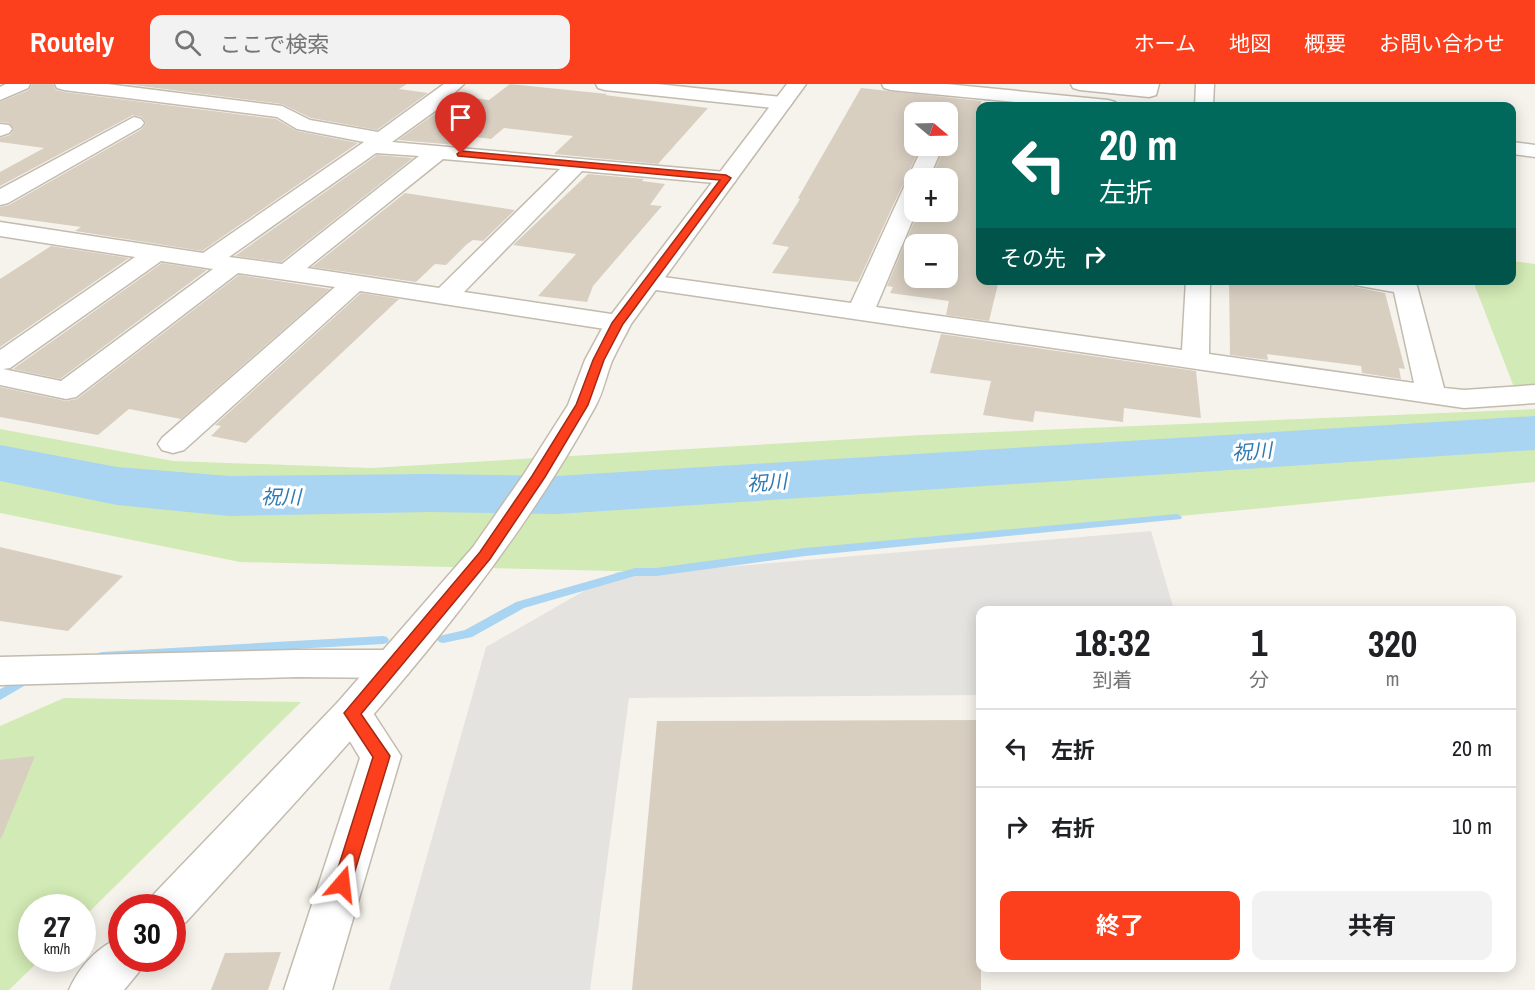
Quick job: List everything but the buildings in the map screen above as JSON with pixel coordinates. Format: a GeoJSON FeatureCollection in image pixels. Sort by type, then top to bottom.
{"type":"FeatureCollection","features":[{"type":"Feature","properties":{"kind":"street"},"geometry":{"type":"LineString","coordinates":[[0,94],[21,84]]}},
{"type":"Feature","properties":{"kind":"street"},"geometry":{"type":"LineString","coordinates":[[64,84],[133,88],[219,104],[282,112],[304,125],[377,142],[438,152],[726,178]]}},
{"type":"Feature","properties":{"kind":"street"},"geometry":{"type":"LineString","coordinates":[[207,261],[428,107],[455,84]]}},
{"type":"Feature","properties":{"kind":"street"},"geometry":{"type":"LineString","coordinates":[[605,84],[789,94]]}},
{"type":"Feature","properties":{"kind":"street"},"geometry":{"type":"LineString","coordinates":[[891,84],[946,88],[1038,102]]}},
{"type":"Feature","properties":{"kind":"street"},"geometry":{"type":"LineString","coordinates":[[1080,84],[1149,91],[1150,84]]}},
{"type":"Feature","properties":{"kind":"street"},"geometry":{"type":"LineString","coordinates":[[1204,102],[1205,84]]}},
{"type":"Feature","properties":{"kind":"street"},"geometry":{"type":"LineString","coordinates":[[219,104],[246,89]]}},
{"type":"Feature","properties":{"kind":"street"},"geometry":{"type":"LineString","coordinates":[[183,894],[352,713],[485,555],[538,477],[582,405],[599,360],[618,323],[789,94]]}},
{"type":"Feature","properties":{"kind":"street"},"geometry":{"type":"LineString","coordinates":[[0,198],[134,123]]}},
{"type":"Feature","properties":{"kind":"street"},"geometry":{"type":"LineString","coordinates":[[1516,149],[1535,151]]}},
{"type":"Feature","properties":{"kind":"street"},"geometry":{"type":"LineString","coordinates":[[286,273],[438,152]]}},
{"type":"Feature","properties":{"kind":"street"},"geometry":{"type":"LineString","coordinates":[[445,297],[578,164]]}},
{"type":"Feature","properties":{"kind":"street"},"geometry":{"type":"LineString","coordinates":[[860,313],[904,213]]}},
{"type":"Feature","properties":{"kind":"street"},"geometry":{"type":"LineString","coordinates":[[0,229],[618,323]]}},
{"type":"Feature","properties":{"kind":"street"},"geometry":{"type":"LineString","coordinates":[[0,253],[31,234]]}},
{"type":"Feature","properties":{"kind":"street"},"geometry":{"type":"LineString","coordinates":[[0,362],[156,253]]}},
{"type":"Feature","properties":{"kind":"street"},"geometry":{"type":"LineString","coordinates":[[0,377],[66,391],[233,265]]}},
{"type":"Feature","properties":{"kind":"street"},"geometry":{"type":"LineString","coordinates":[[649,282],[1464,399],[1535,394]]}},
{"type":"Feature","properties":{"kind":"street"},"geometry":{"type":"LineString","coordinates":[[173,444],[355,284]]}},
{"type":"Feature","properties":{"kind":"street"},"geometry":{"type":"LineString","coordinates":[[1195,361],[1198,285]]}},
{"type":"Feature","properties":{"kind":"street"},"geometry":{"type":"LineString","coordinates":[[1398,285],[1405,286],[1431,394]]}},
{"type":"Feature","properties":{"kind":"street"},"geometry":{"type":"LineString","coordinates":[[0,671],[338,663],[395,664]]}},
{"type":"Feature","properties":{"kind":"street"},"geometry":{"type":"LineString","coordinates":[[308,990],[381,756],[352,713]]}},
{"type":"Feature","properties":{"kind":"street"},"geometry":{"type":"LineString","coordinates":[[93,990],[109,972]]}},
{"type":"Feature","properties":{"kind":"green space"},"geometry":{"type":"Polygon","coordinates":[[[1516,262],[1535,264],[1535,394],[1517,395],[1475,285],[1516,285],[1516,262]]]}},
{"type":"Feature","properties":{"kind":"green space"},"geometry":{"type":"Polygon","coordinates":[[[1535,409],[1535,482],[751,557],[656,572],[240,562],[0,513],[0,429],[173,461],[371,468],[922,435],[1535,409]]]}},
{"type":"Feature","properties":{"kind":"green space"},"geometry":{"type":"Polygon","coordinates":[[[64,698],[301,702],[96,905],[96,894],[18,894],[18,972],[28,972],[9,990],[0,990],[0,726],[64,698]]]}},
{"type":"Feature","properties":{"kind":"shaded area"},"geometry":{"type":"Polygon","coordinates":[[[1151,531],[1173,606],[976,606],[976,695],[629,698],[590,990],[389,990],[486,647],[617,572],[677,571],[1151,531]]]}},
{"type":"Feature","properties":{"kind":"waterway","name":"祝川"},"geometry":{"type":"LineString","coordinates":[[0,463],[117,486],[229,496],[429,493],[557,495],[1535,433]]}},
{"type":"Feature","properties":{"kind":"waterway"},"geometry":{"type":"LineString","coordinates":[[443,639],[468,634],[520,605],[635,572],[656,572],[805,552],[1177,517]]}},
{"type":"Feature","properties":{"kind":"waterway"},"geometry":{"type":"LineString","coordinates":[[102,656],[383,640]]}},
{"type":"Feature","properties":{"kind":"waterway"},"geometry":{"type":"LineString","coordinates":[[0,695],[20,683]]}},
{"type":"Feature","properties":{"kind":"route"},"geometry":{"type":"LineString","coordinates":[[342,884],[381,756],[352,713],[485,555],[538,477],[582,405],[599,360],[618,323],[726,178],[461,154]]}}]}
